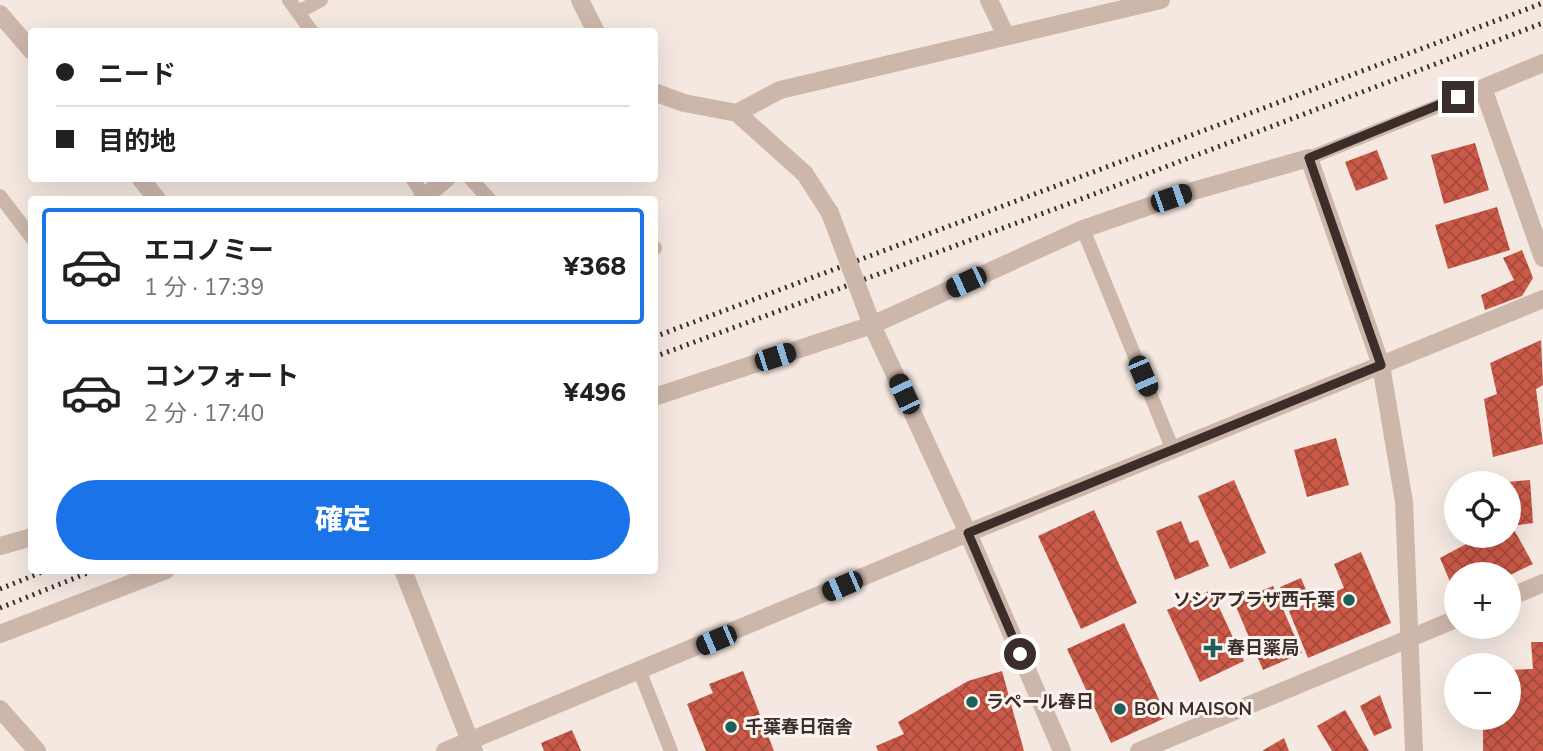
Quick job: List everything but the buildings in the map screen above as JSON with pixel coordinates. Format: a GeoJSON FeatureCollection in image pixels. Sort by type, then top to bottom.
{"type":"FeatureCollection","features":[{"type":"Feature","properties":{"kind":"street"},"geometry":{"type":"LineString","coordinates":[[580,0],[594,28]]}},
{"type":"Feature","properties":{"kind":"street"},"geometry":{"type":"LineString","coordinates":[[989,0],[1006,36]]}},
{"type":"Feature","properties":{"kind":"street"},"geometry":{"type":"LineString","coordinates":[[737,113],[780,90],[1161,0]]}},
{"type":"Feature","properties":{"kind":"street"},"geometry":{"type":"LineString","coordinates":[[0,13],[28,46]]}},
{"type":"Feature","properties":{"kind":"street"},"geometry":{"type":"LineString","coordinates":[[1543,63],[1483,88],[1543,258]]}},
{"type":"Feature","properties":{"kind":"street"},"geometry":{"type":"LineString","coordinates":[[658,93],[684,103],[737,113],[805,174],[830,213],[872,325],[968,533],[1062,751]]}},
{"type":"Feature","properties":{"kind":"street"},"geometry":{"type":"LineString","coordinates":[[658,396],[872,325],[1083,229],[1193,191],[1309,158],[1381,365],[1404,502],[1414,751]]}},
{"type":"Feature","properties":{"kind":"street"},"geometry":{"type":"LineString","coordinates":[[143,182],[155,196]]}},
{"type":"Feature","properties":{"kind":"street"},"geometry":{"type":"LineString","coordinates":[[425,196],[442,182]]}},
{"type":"Feature","properties":{"kind":"street"},"geometry":{"type":"LineString","coordinates":[[445,751],[472,746],[968,533],[1543,299]]}},
{"type":"Feature","properties":{"kind":"street"},"geometry":{"type":"LineString","coordinates":[[0,546],[28,538]]}},
{"type":"Feature","properties":{"kind":"street"},"geometry":{"type":"LineString","coordinates":[[0,634],[156,574]]}},
{"type":"Feature","properties":{"kind":"street"},"geometry":{"type":"LineString","coordinates":[[405,574],[472,746]]}},
{"type":"Feature","properties":{"kind":"street"},"geometry":{"type":"LineString","coordinates":[[1521,592],[1543,583]]}},
{"type":"Feature","properties":{"kind":"street"},"geometry":{"type":"LineString","coordinates":[[1139,751],[1444,624]]}},
{"type":"Feature","properties":{"kind":"street"},"geometry":{"type":"LineString","coordinates":[[0,709],[37,751]]}},
{"type":"Feature","properties":{"kind":"lane"},"geometry":{"type":"LineString","coordinates":[[289,0],[309,28]]}},
{"type":"Feature","properties":{"kind":"lane"},"geometry":{"type":"LineString","coordinates":[[298,12],[321,0]]}},
{"type":"Feature","properties":{"kind":"lane"},"geometry":{"type":"LineString","coordinates":[[1309,158],[1483,88]]}},
{"type":"Feature","properties":{"kind":"lane"},"geometry":{"type":"LineString","coordinates":[[474,182],[486,196]]}},
{"type":"Feature","properties":{"kind":"lane"},"geometry":{"type":"LineString","coordinates":[[0,196],[28,233]]}},
{"type":"Feature","properties":{"kind":"lane"},"geometry":{"type":"LineString","coordinates":[[1083,229],[1173,450]]}},
{"type":"Feature","properties":{"kind":"lane"},"geometry":{"type":"LineString","coordinates":[[640,672],[671,751]]}},
{"type":"Feature","properties":{"kind":"railway"},"geometry":{"type":"LineString","coordinates":[[658,335],[1543,3]]}},
{"type":"Feature","properties":{"kind":"railway"},"geometry":{"type":"LineString","coordinates":[[658,356],[1068,204],[1543,23]]}},
{"type":"Feature","properties":{"kind":"railway"},"geometry":{"type":"LineString","coordinates":[[0,589],[37,574]]}},
{"type":"Feature","properties":{"kind":"railway"},"geometry":{"type":"LineString","coordinates":[[0,608],[85,574]]}},
{"type":"Feature","properties":{"kind":"place","name":"ソシアプラザ西千葉"},"geometry":{"type":"Point","coordinates":[1349,600]}},
{"type":"Feature","properties":{"kind":"place","name":"春日薬局"},"geometry":{"type":"Point","coordinates":[1213,648]}},
{"type":"Feature","properties":{"kind":"place","name":"ラペール春日"},"geometry":{"type":"Point","coordinates":[972,702]}},
{"type":"Feature","properties":{"kind":"place","name":"BON MAISON"},"geometry":{"type":"Point","coordinates":[1120,709]}},
{"type":"Feature","properties":{"kind":"place","name":"千葉春日宿舎"},"geometry":{"type":"Point","coordinates":[731,727]}},
{"type":"Feature","properties":{"kind":"route"},"geometry":{"type":"LineString","coordinates":[[1020,654],[968,533],[1381,365],[1309,158],[1458,97]]}}]}
